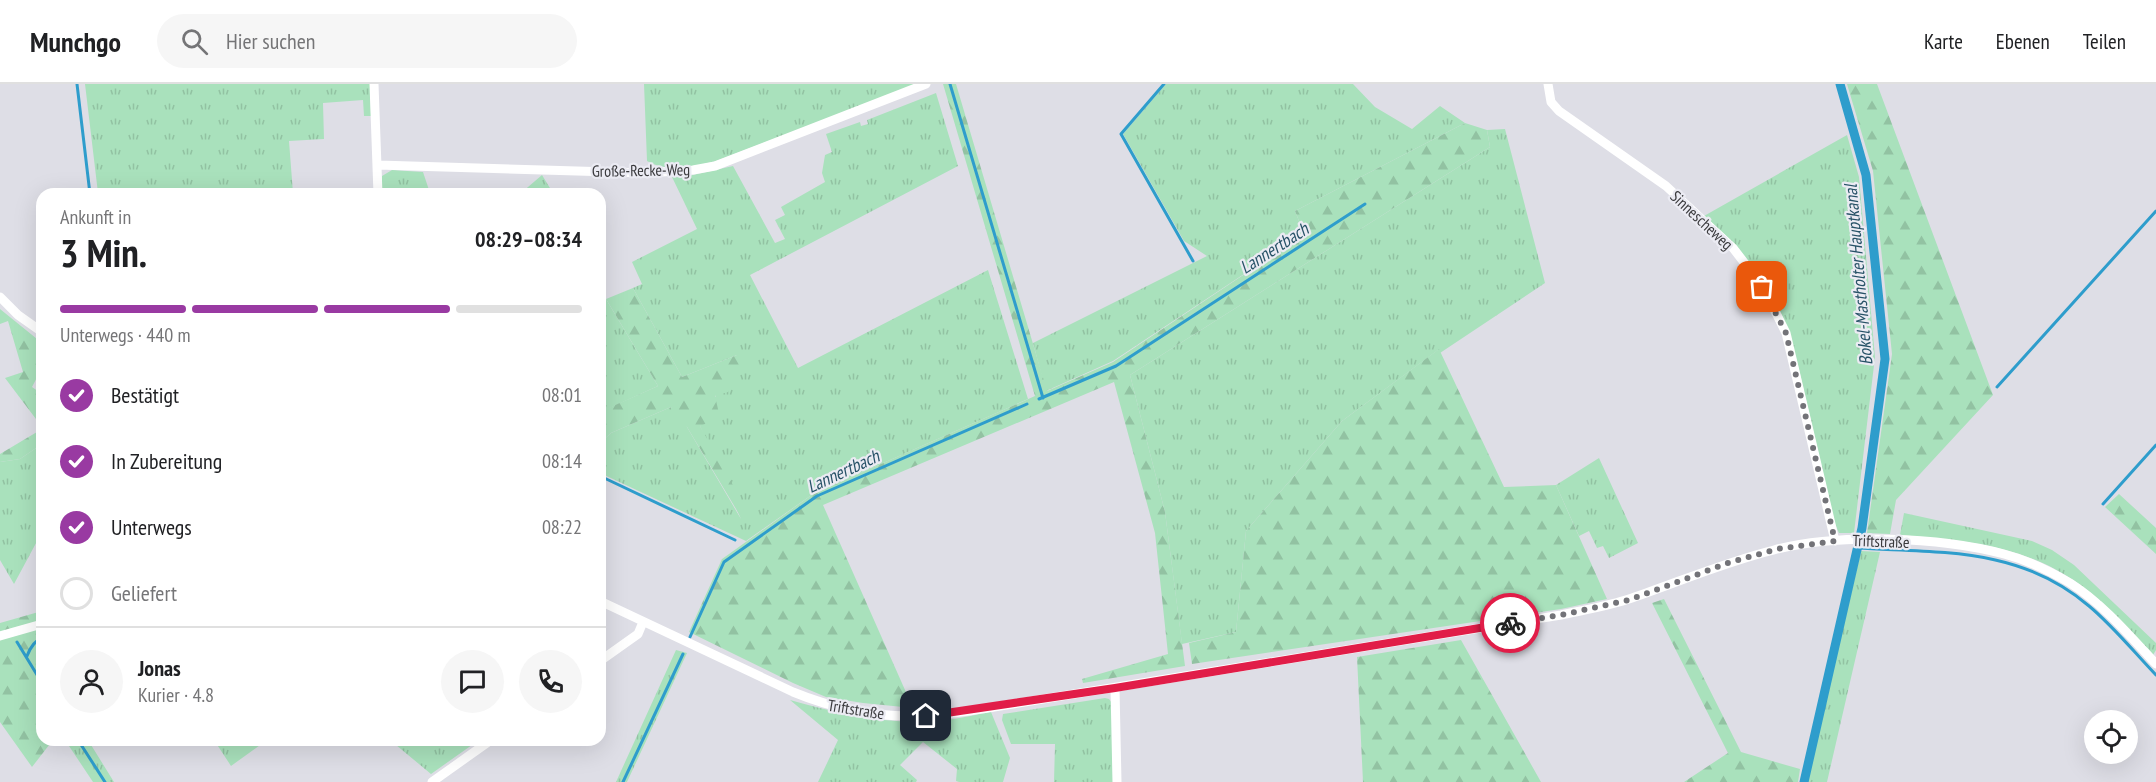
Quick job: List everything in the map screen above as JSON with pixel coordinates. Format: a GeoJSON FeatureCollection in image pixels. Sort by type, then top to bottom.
{"type":"FeatureCollection","features":[{"type":"Feature","properties":{"kind":"street"},"geometry":{"type":"LineString","coordinates":[[374,84],[378,188]]}},
{"type":"Feature","properties":{"kind":"street","name":"Große-Recke-Weg"},"geometry":{"type":"LineString","coordinates":[[378,165],[646,173],[693,170],[715,166],[926,84]]}},
{"type":"Feature","properties":{"kind":"street","name":"Sinnescheweg"},"geometry":{"type":"LineString","coordinates":[[1548,84],[1551,102],[1559,111],[1666,186],[1733,248],[1762,287],[1786,333],[1840,540]]}},
{"type":"Feature","properties":{"kind":"street"},"geometry":{"type":"LineString","coordinates":[[0,297],[18,315],[36,328]]}},
{"type":"Feature","properties":{"kind":"street","name":"Triftstraße"},"geometry":{"type":"LineString","coordinates":[[606,604],[825,705],[863,712],[914,717],[1115,688],[1561,615],[1629,600],[1728,563],[1777,549],[1840,540],[1875,540],[1967,547],[2004,554],[2035,564],[2071,584],[2096,602],[2155,660]]}},
{"type":"Feature","properties":{"kind":"street"},"geometry":{"type":"LineString","coordinates":[[606,657],[638,634],[644,622]]}},
{"type":"Feature","properties":{"kind":"street"},"geometry":{"type":"LineString","coordinates":[[0,636],[36,626]]}},
{"type":"Feature","properties":{"kind":"street"},"geometry":{"type":"LineString","coordinates":[[1115,688],[1117,782]]}},
{"type":"Feature","properties":{"kind":"street"},"geometry":{"type":"LineString","coordinates":[[432,782],[483,746]]}},
{"type":"Feature","properties":{"kind":"green space"},"geometry":{"type":"Polygon","coordinates":[[[85,84],[370,84],[371,116],[364,116],[363,100],[323,103],[324,139],[289,141],[293,188],[97,188],[85,84]]]}},
{"type":"Feature","properties":{"kind":"green space"},"geometry":{"type":"Polygon","coordinates":[[[644,84],[918,84],[716,161],[672,168],[647,161],[644,84]]]}},
{"type":"Feature","properties":{"kind":"green space"},"geometry":{"type":"Polygon","coordinates":[[[943,84],[956,84],[1047,391],[1113,362],[1285,247],[1303,231],[1295,211],[1465,123],[1487,130],[1490,147],[1130,375],[1165,512],[1185,666],[1083,683],[1082,679],[1168,654],[1155,533],[1114,382],[823,505],[913,708],[826,697],[689,632],[722,559],[813,494],[1035,396],[943,84]]]}},
{"type":"Feature","properties":{"kind":"green space"},"geometry":{"type":"Polygon","coordinates":[[[1166,84],[1353,84],[1375,107],[1412,129],[1440,106],[1465,123],[1295,211],[1303,231],[1285,247],[1113,361],[1046,391],[1033,343],[1207,256],[1184,241],[1123,134],[1166,84]]]}},
{"type":"Feature","properties":{"kind":"green space"},"geometry":{"type":"Polygon","coordinates":[[[1847,84],[1877,84],[1993,395],[1896,500],[1890,534],[1867,533],[1892,354],[1873,171],[1847,84]]]}},
{"type":"Feature","properties":{"kind":"green space"},"geometry":{"type":"Polygon","coordinates":[[[936,93],[958,166],[750,275],[798,368],[988,270],[1028,399],[813,494],[746,541],[606,476],[606,438],[611,433],[671,407],[687,427],[741,519],[700,426],[737,355],[682,377],[633,288],[642,284],[632,262],[697,229],[672,177],[733,166],[775,243],[785,239],[775,220],[785,215],[781,207],[825,182],[822,173],[825,155],[832,152],[826,134],[860,122],[861,126],[868,124],[867,120],[936,93]]]}},
{"type":"Feature","properties":{"kind":"green space"},"geometry":{"type":"Polygon","coordinates":[[[1505,129],[1545,283],[1440,353],[1438,350],[1342,421],[1246,531],[1236,632],[1182,644],[1165,512],[1130,375],[1490,147],[1487,130],[1505,129]]]}},
{"type":"Feature","properties":{"kind":"green space"},"geometry":{"type":"Polygon","coordinates":[[[1847,135],[1859,177],[1875,357],[1854,533],[1839,533],[1797,361],[1765,285],[1704,216],[1847,135]]]}},
{"type":"Feature","properties":{"kind":"green space"},"geometry":{"type":"Polygon","coordinates":[[[392,170],[423,172],[428,188],[382,188],[382,176],[392,170]]]}},
{"type":"Feature","properties":{"kind":"green space"},"geometry":{"type":"Polygon","coordinates":[[[542,175],[550,188],[527,188],[542,175]]]}},
{"type":"Feature","properties":{"kind":"green space"},"geometry":{"type":"Polygon","coordinates":[[[633,288],[682,377],[737,355],[742,370],[728,392],[715,396],[720,418],[700,426],[749,514],[742,519],[687,427],[676,424],[671,407],[611,433],[606,438],[606,409],[658,386],[606,299],[633,288]]]}},
{"type":"Feature","properties":{"kind":"green space"},"geometry":{"type":"Polygon","coordinates":[[[606,299],[658,386],[606,410],[606,299]]]}},
{"type":"Feature","properties":{"kind":"green space"},"geometry":{"type":"Polygon","coordinates":[[[0,309],[36,338],[36,379],[32,387],[36,390],[36,419],[5,378],[23,372],[8,321],[0,324],[0,309]]]}},
{"type":"Feature","properties":{"kind":"green space"},"geometry":{"type":"Polygon","coordinates":[[[1439,349],[1504,487],[1556,485],[1607,599],[1561,609],[1192,664],[1189,643],[1236,632],[1246,531],[1342,421],[1439,349]]]}},
{"type":"Feature","properties":{"kind":"green space"},"geometry":{"type":"Polygon","coordinates":[[[36,433],[36,448],[20,459],[0,462],[0,454],[36,433]]]}},
{"type":"Feature","properties":{"kind":"green space"},"geometry":{"type":"Polygon","coordinates":[[[36,448],[36,543],[14,584],[0,560],[0,462],[20,459],[36,448]]]}},
{"type":"Feature","properties":{"kind":"green space"},"geometry":{"type":"Polygon","coordinates":[[[1599,458],[1638,543],[1609,558],[1603,546],[1597,548],[1589,531],[1579,536],[1556,485],[1599,458]]]}},
{"type":"Feature","properties":{"kind":"green space"},"geometry":{"type":"Polygon","coordinates":[[[2119,494],[2156,528],[2156,554],[2105,507],[2119,494]]]}},
{"type":"Feature","properties":{"kind":"green space"},"geometry":{"type":"Polygon","coordinates":[[[1904,513],[2032,541],[2052,550],[2074,565],[2156,643],[2156,650],[2153,655],[2098,599],[2075,581],[2052,568],[2029,557],[1980,544],[1900,535],[1904,513]]]}},
{"type":"Feature","properties":{"kind":"green space"},"geometry":{"type":"Polygon","coordinates":[[[1861,551],[1880,552],[1827,782],[1807,782],[1861,551]]]}},
{"type":"Feature","properties":{"kind":"green space"},"geometry":{"type":"Polygon","coordinates":[[[1664,599],[1741,752],[1800,769],[1798,782],[1684,782],[1728,753],[1652,603],[1664,599]]]}},
{"type":"Feature","properties":{"kind":"green space"},"geometry":{"type":"Polygon","coordinates":[[[36,613],[36,746],[48,746],[32,767],[0,722],[0,623],[36,613]]]}},
{"type":"Feature","properties":{"kind":"green space"},"geometry":{"type":"Polygon","coordinates":[[[1461,640],[1541,782],[1363,782],[1357,657],[1461,640]]]}},
{"type":"Feature","properties":{"kind":"green space"},"geometry":{"type":"Polygon","coordinates":[[[676,650],[687,653],[627,782],[616,782],[676,650]]]}},
{"type":"Feature","properties":{"kind":"green space"},"geometry":{"type":"Polygon","coordinates":[[[1105,698],[1112,703],[1113,782],[1054,782],[1055,744],[1011,744],[1002,720],[1003,714],[1105,698]]]}},
{"type":"Feature","properties":{"kind":"green space"},"geometry":{"type":"Polygon","coordinates":[[[790,700],[880,720],[917,722],[957,719],[991,712],[1010,758],[1003,782],[956,781],[957,769],[923,742],[900,765],[917,780],[916,782],[818,782],[838,740],[790,700]]]}},
{"type":"Feature","properties":{"kind":"green space"},"geometry":{"type":"Polygon","coordinates":[[[69,746],[92,746],[114,782],[93,782],[69,746]]]}},
{"type":"Feature","properties":{"kind":"green space"},"geometry":{"type":"Polygon","coordinates":[[[218,746],[259,746],[231,766],[218,746]]]}},
{"type":"Feature","properties":{"kind":"green space"},"geometry":{"type":"Polygon","coordinates":[[[397,746],[471,746],[431,774],[397,746]]]}},
{"type":"Feature","properties":{"kind":"waterway"},"geometry":{"type":"LineString","coordinates":[[77,84],[89,188]]}},
{"type":"Feature","properties":{"kind":"waterway"},"geometry":{"type":"LineString","coordinates":[[950,84],[1043,398]]}},
{"type":"Feature","properties":{"kind":"waterway"},"geometry":{"type":"LineString","coordinates":[[1164,84],[1121,134],[1193,261]]}},
{"type":"Feature","properties":{"kind":"waterway","name":"Bokel-Mastholter Hauptkanal"},"geometry":{"type":"LineString","coordinates":[[1804,782],[1862,528],[1885,359],[1866,175],[1840,84]]}},
{"type":"Feature","properties":{"kind":"waterway","name":"Lannertbach"},"geometry":{"type":"LineString","coordinates":[[1039,399],[1116,366],[1365,204]]}},
{"type":"Feature","properties":{"kind":"waterway"},"geometry":{"type":"LineString","coordinates":[[1997,387],[2156,211]]}},
{"type":"Feature","properties":{"kind":"waterway","name":"Lannertbach"},"geometry":{"type":"LineString","coordinates":[[690,637],[724,562],[817,496],[1027,404]]}},
{"type":"Feature","properties":{"kind":"waterway"},"geometry":{"type":"LineString","coordinates":[[2103,504],[2156,445]]}},
{"type":"Feature","properties":{"kind":"waterway"},"geometry":{"type":"LineString","coordinates":[[606,479],[735,540]]}},
{"type":"Feature","properties":{"kind":"waterway"},"geometry":{"type":"LineString","coordinates":[[1857,548],[1950,553],[1979,557],[2008,563],[2036,573],[2063,587],[2089,606],[2156,675]]}},
{"type":"Feature","properties":{"kind":"waterway"},"geometry":{"type":"LineString","coordinates":[[17,642],[36,673]]}},
{"type":"Feature","properties":{"kind":"waterway"},"geometry":{"type":"LineString","coordinates":[[27,656],[36,642]]}},
{"type":"Feature","properties":{"kind":"waterway","name":"Lannertbach"},"geometry":{"type":"LineString","coordinates":[[623,782],[683,654]]}},
{"type":"Feature","properties":{"kind":"waterway"},"geometry":{"type":"LineString","coordinates":[[82,746],[105,782]]}},
{"type":"Feature","properties":{"kind":"way so far"},"geometry":{"type":"LineString","coordinates":[[1510,623],[1561,615],[1629,600],[1728,563],[1777,549],[1835,541],[1786,333],[1762,287]]}},
{"type":"Feature","properties":{"kind":"route"},"geometry":{"type":"LineString","coordinates":[[926,716],[1115,688],[1510,623]]}}]}
